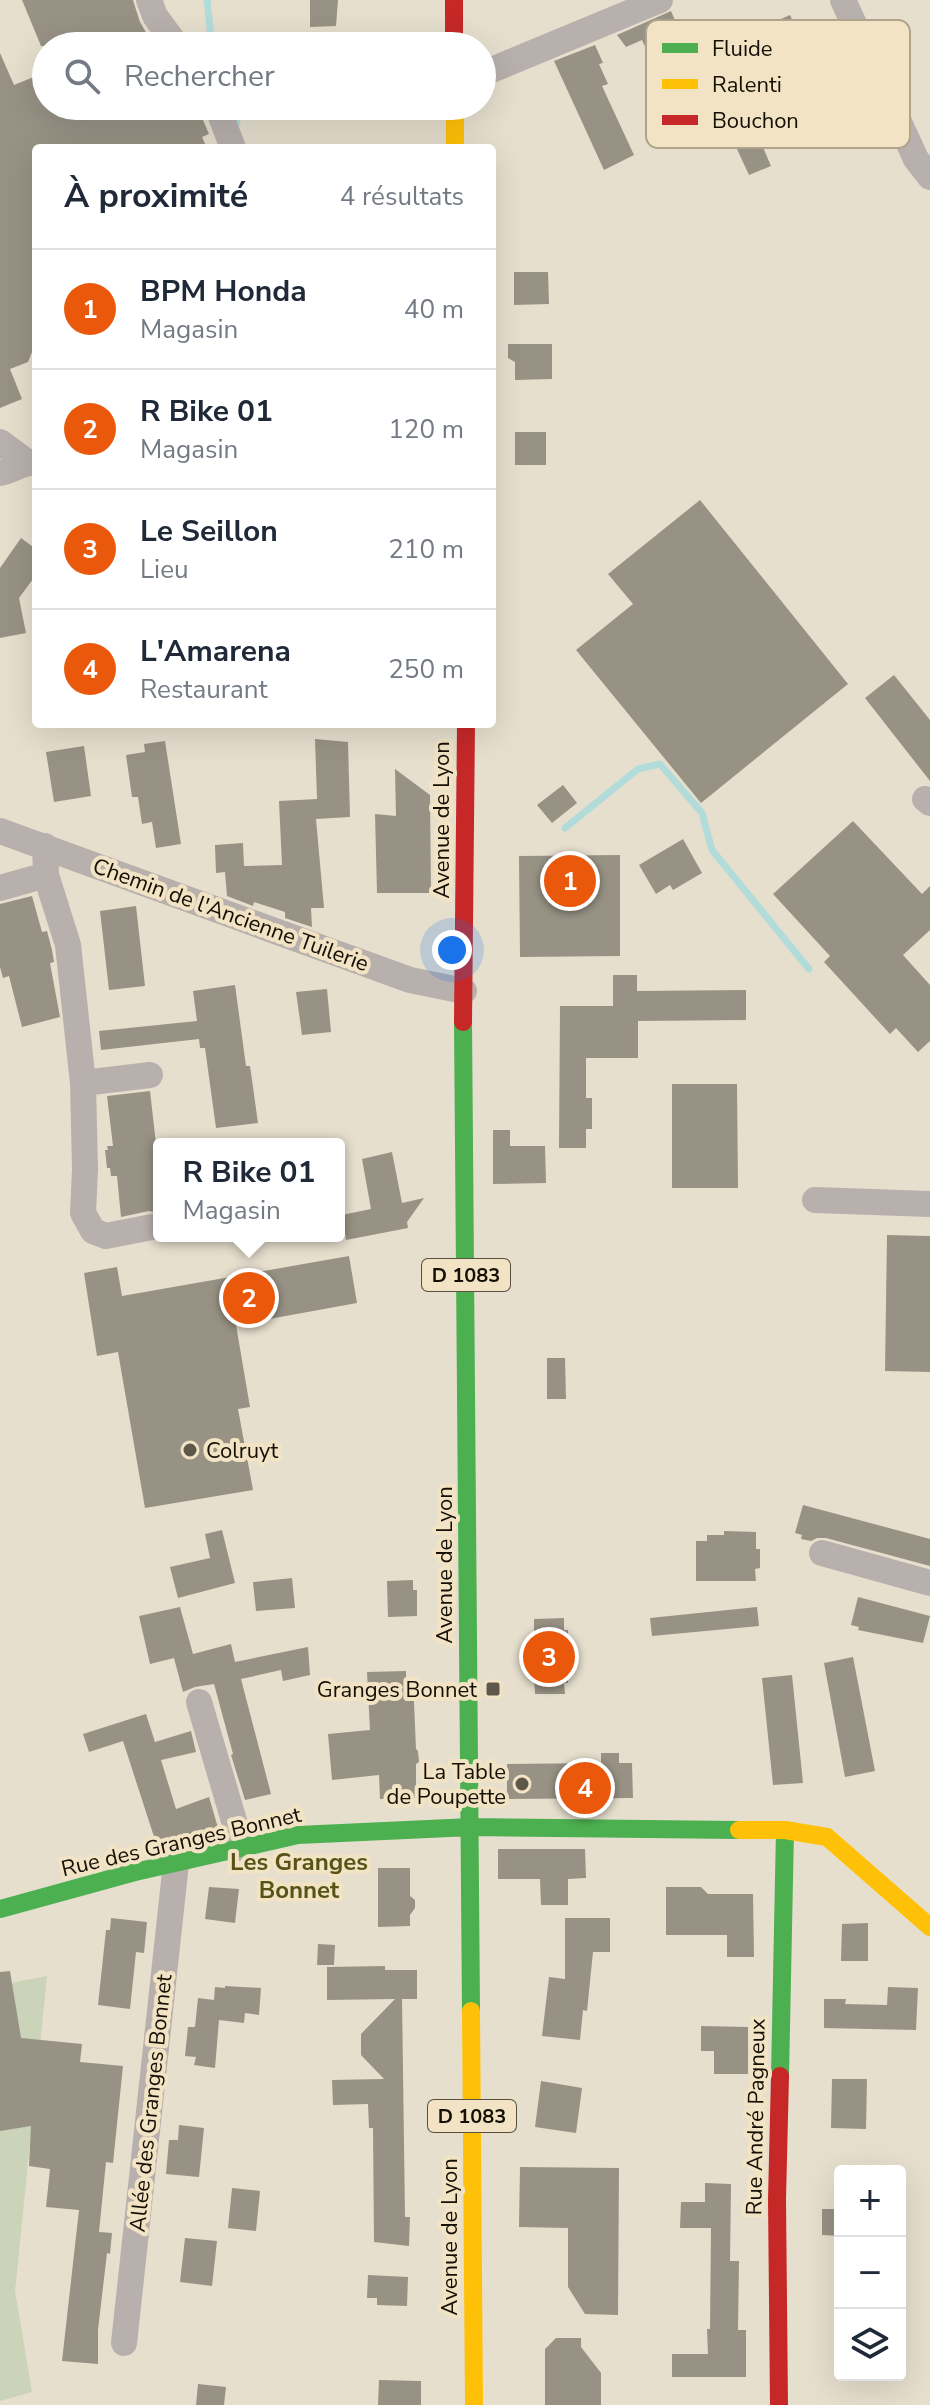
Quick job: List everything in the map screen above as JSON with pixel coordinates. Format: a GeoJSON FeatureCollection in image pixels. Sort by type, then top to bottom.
{"type":"FeatureCollection","features":[{"type":"Feature","properties":{"kind":"main road"},"geometry":{"type":"LineString","coordinates":[[454,0],[454,32]]}},
{"type":"Feature","properties":{"kind":"main road"},"geometry":{"type":"LineString","coordinates":[[455,120],[455,144]]}},
{"type":"Feature","properties":{"kind":"main road","name":"Avenue de Lyon"},"geometry":{"type":"LineString","coordinates":[[466,728],[464,991],[474,2405]]}},
{"type":"Feature","properties":{"kind":"main road","name":"Rue des Granges Bonnet"},"geometry":{"type":"LineString","coordinates":[[0,1909],[298,1835],[471,1827],[785,1830],[827,1837],[930,1927]]}},
{"type":"Feature","properties":{"kind":"main road","name":"Rue André Pagneux"},"geometry":{"type":"LineString","coordinates":[[779,2405],[777,2199],[785,1830]]}},
{"type":"Feature","properties":{"kind":"street"},"geometry":{"type":"LineString","coordinates":[[149,0],[155,16],[167,32]]}},
{"type":"Feature","properties":{"kind":"street"},"geometry":{"type":"LineString","coordinates":[[496,68],[660,0]]}},
{"type":"Feature","properties":{"kind":"street"},"geometry":{"type":"LineString","coordinates":[[843,0],[852,20]]}},
{"type":"Feature","properties":{"kind":"street"},"geometry":{"type":"LineString","coordinates":[[222,120],[231,144]]}},
{"type":"Feature","properties":{"kind":"street"},"geometry":{"type":"LineString","coordinates":[[910,146],[930,177]]}},
{"type":"Feature","properties":{"kind":"street"},"geometry":{"type":"LineString","coordinates":[[0,442],[32,462]]}},
{"type":"Feature","properties":{"kind":"street"},"geometry":{"type":"LineString","coordinates":[[0,473],[32,462]]}},
{"type":"Feature","properties":{"kind":"street","name":"Chemin de l'Ancienne Tuilerie"},"geometry":{"type":"LineString","coordinates":[[0,831],[410,980],[464,991]]}},
{"type":"Feature","properties":{"kind":"street"},"geometry":{"type":"LineString","coordinates":[[45,846],[46,875],[68,945],[83,1083],[83,1213],[93,1231],[106,1236],[152,1227]]}},
{"type":"Feature","properties":{"kind":"street"},"geometry":{"type":"LineString","coordinates":[[0,888],[46,875]]}},
{"type":"Feature","properties":{"kind":"street"},"geometry":{"type":"LineString","coordinates":[[83,1083],[150,1075]]}},
{"type":"Feature","properties":{"kind":"street"},"geometry":{"type":"LineString","coordinates":[[815,1200],[930,1204]]}},
{"type":"Feature","properties":{"kind":"street"},"geometry":{"type":"LineString","coordinates":[[822,1553],[930,1583]]}},
{"type":"Feature","properties":{"kind":"street"},"geometry":{"type":"LineString","coordinates":[[199,1702],[242,1848]]}},
{"type":"Feature","properties":{"kind":"street","name":"Allée des Granges Bonnet"},"geometry":{"type":"LineString","coordinates":[[124,2343],[176,1863]]}},
{"type":"Feature","properties":{"kind":"green space"},"geometry":{"type":"Polygon","coordinates":[[[47,1976],[15,2291],[32,2392],[0,2401],[0,1985],[47,1976]]]}},
{"type":"Feature","properties":{"kind":"building"},"geometry":{"type":"Polygon","coordinates":[[[22,0],[133,0],[146,32],[35,32],[22,0]]]}},
{"type":"Feature","properties":{"kind":"building"},"geometry":{"type":"Polygon","coordinates":[[[310,0],[338,0],[336,26],[310,27],[310,0]]]}},
{"type":"Feature","properties":{"kind":"building"},"geometry":{"type":"Polygon","coordinates":[[[671,11],[675,20],[651,20],[671,11]]]}},
{"type":"Feature","properties":{"kind":"building"},"geometry":{"type":"Polygon","coordinates":[[[646,22],[646,49],[642,40],[626,47],[617,35],[646,22]]]}},
{"type":"Feature","properties":{"kind":"building"},"geometry":{"type":"Polygon","coordinates":[[[595,45],[608,84],[602,86],[634,155],[604,170],[554,61],[595,45]]]}},
{"type":"Feature","properties":{"kind":"building"},"geometry":{"type":"Polygon","coordinates":[[[0,53],[14,85],[32,78],[32,120],[203,120],[209,134],[202,137],[205,144],[32,144],[32,352],[28,362],[10,369],[22,399],[0,408],[0,53]]]}},
{"type":"Feature","properties":{"kind":"building"},"geometry":{"type":"Polygon","coordinates":[[[736,148],[763,148],[771,166],[749,175],[736,148]]]}},
{"type":"Feature","properties":{"kind":"building"},"geometry":{"type":"Polygon","coordinates":[[[514,272],[548,272],[549,304],[514,305],[514,272]]]}},
{"type":"Feature","properties":{"kind":"building"},"geometry":{"type":"Polygon","coordinates":[[[508,344],[552,344],[552,379],[515,380],[515,362],[508,358],[508,344]]]}},
{"type":"Feature","properties":{"kind":"building"},"geometry":{"type":"Polygon","coordinates":[[[515,432],[546,432],[546,465],[515,465],[515,432]]]}},
{"type":"Feature","properties":{"kind":"building"},"geometry":{"type":"Polygon","coordinates":[[[700,500],[848,684],[701,803],[576,650],[633,604],[608,574],[700,500]]]}},
{"type":"Feature","properties":{"kind":"building"},"geometry":{"type":"Polygon","coordinates":[[[21,538],[32,546],[32,580],[19,598],[26,633],[0,638],[0,568],[21,538]]]}},
{"type":"Feature","properties":{"kind":"building"},"geometry":{"type":"Polygon","coordinates":[[[894,675],[930,720],[930,781],[865,698],[894,675]]]}},
{"type":"Feature","properties":{"kind":"building"},"geometry":{"type":"Polygon","coordinates":[[[315,739],[348,742],[350,817],[316,819],[324,908],[311,908],[312,927],[285,918],[285,912],[254,902],[253,906],[227,896],[225,872],[216,873],[215,845],[243,843],[244,866],[282,865],[279,801],[317,799],[315,739]]]}},
{"type":"Feature","properties":{"kind":"building"},"geometry":{"type":"Polygon","coordinates":[[[165,741],[181,844],[156,848],[152,822],[142,824],[138,797],[132,797],[126,755],[145,752],[144,744],[165,741]]]}},
{"type":"Feature","properties":{"kind":"building"},"geometry":{"type":"Polygon","coordinates":[[[84,746],[91,796],[54,802],[46,752],[84,746]]]}},
{"type":"Feature","properties":{"kind":"building"},"geometry":{"type":"Polygon","coordinates":[[[395,769],[430,795],[431,893],[377,893],[375,814],[396,816],[395,769]]]}},
{"type":"Feature","properties":{"kind":"building"},"geometry":{"type":"Polygon","coordinates":[[[563,785],[577,803],[552,823],[537,805],[563,785]]]}},
{"type":"Feature","properties":{"kind":"building"},"geometry":{"type":"Polygon","coordinates":[[[853,821],[922,894],[930,886],[930,930],[903,955],[930,985],[930,1041],[918,1052],[896,1028],[890,1034],[824,962],[830,956],[773,894],[853,821]]]}},
{"type":"Feature","properties":{"kind":"building"},"geometry":{"type":"Polygon","coordinates":[[[683,839],[702,873],[673,890],[670,885],[656,894],[639,865],[683,839]]]}},
{"type":"Feature","properties":{"kind":"building"},"geometry":{"type":"Polygon","coordinates":[[[620,855],[620,956],[520,957],[519,856],[620,855]]]}},
{"type":"Feature","properties":{"kind":"building"},"geometry":{"type":"Polygon","coordinates":[[[32,896],[42,932],[47,931],[52,950],[54,962],[50,963],[60,1017],[22,1027],[9,976],[3,978],[0,967],[0,904],[32,896]]]}},
{"type":"Feature","properties":{"kind":"building"},"geometry":{"type":"Polygon","coordinates":[[[136,906],[145,986],[109,990],[100,911],[136,906]]]}},
{"type":"Feature","properties":{"kind":"building"},"geometry":{"type":"Polygon","coordinates":[[[613,975],[637,975],[637,991],[746,990],[746,1020],[638,1021],[638,1058],[586,1058],[586,1098],[592,1098],[592,1129],[586,1129],[586,1148],[559,1148],[560,1006],[613,1006],[613,975]]]}},
{"type":"Feature","properties":{"kind":"building"},"geometry":{"type":"Polygon","coordinates":[[[235,985],[246,1066],[250,1066],[258,1123],[216,1128],[205,1048],[200,1048],[199,1039],[101,1050],[99,1031],[197,1021],[193,991],[235,985]]]}},
{"type":"Feature","properties":{"kind":"building"},"geometry":{"type":"Polygon","coordinates":[[[327,989],[331,1032],[302,1035],[296,992],[327,989]]]}},
{"type":"Feature","properties":{"kind":"building"},"geometry":{"type":"Polygon","coordinates":[[[672,1084],[737,1084],[738,1188],[672,1188],[672,1084]]]}},
{"type":"Feature","properties":{"kind":"building"},"geometry":{"type":"Polygon","coordinates":[[[150,1091],[155,1138],[153,1212],[121,1217],[117,1176],[111,1176],[110,1168],[107,1168],[105,1150],[108,1150],[107,1146],[113,1146],[107,1096],[150,1091]]]}},
{"type":"Feature","properties":{"kind":"building"},"geometry":{"type":"Polygon","coordinates":[[[493,1130],[510,1130],[510,1146],[545,1146],[546,1183],[493,1184],[493,1130]]]}},
{"type":"Feature","properties":{"kind":"building"},"geometry":{"type":"Polygon","coordinates":[[[392,1152],[402,1203],[424,1198],[407,1222],[408,1228],[346,1240],[345,1214],[371,1209],[362,1159],[392,1152]]]}},
{"type":"Feature","properties":{"kind":"building"},"geometry":{"type":"Polygon","coordinates":[[[887,1235],[930,1236],[930,1372],[885,1371],[887,1235]]]}},
{"type":"Feature","properties":{"kind":"building"},"geometry":{"type":"Polygon","coordinates":[[[349,1256],[357,1303],[236,1325],[250,1407],[238,1409],[253,1490],[145,1508],[118,1352],[97,1356],[84,1273],[117,1267],[122,1296],[349,1256]]]}},
{"type":"Feature","properties":{"kind":"building"},"geometry":{"type":"Polygon","coordinates":[[[547,1358],[565,1358],[566,1399],[547,1399],[547,1358]]]}},
{"type":"Feature","properties":{"kind":"building"},"geometry":{"type":"Polygon","coordinates":[[[803,1505],[930,1539],[930,1566],[826,1538],[801,1539],[802,1535],[795,1533],[803,1505]]]}},
{"type":"Feature","properties":{"kind":"building"},"geometry":{"type":"Polygon","coordinates":[[[222,1530],[235,1583],[178,1598],[170,1567],[210,1558],[205,1534],[222,1530]]]}},
{"type":"Feature","properties":{"kind":"building"},"geometry":{"type":"Polygon","coordinates":[[[724,1531],[756,1532],[760,1568],[755,1569],[756,1581],[696,1581],[696,1541],[707,1541],[707,1535],[724,1535],[724,1531]]]}},
{"type":"Feature","properties":{"kind":"building"},"geometry":{"type":"Polygon","coordinates":[[[292,1578],[295,1608],[256,1611],[253,1582],[292,1578]]]}},
{"type":"Feature","properties":{"kind":"building"},"geometry":{"type":"Polygon","coordinates":[[[413,1580],[413,1590],[417,1590],[417,1616],[388,1617],[387,1581],[413,1580]]]}},
{"type":"Feature","properties":{"kind":"building"},"geometry":{"type":"Polygon","coordinates":[[[858,1597],[930,1616],[923,1643],[858,1630],[859,1627],[851,1625],[858,1597]]]}},
{"type":"Feature","properties":{"kind":"building"},"geometry":{"type":"Polygon","coordinates":[[[180,1607],[193,1654],[231,1644],[235,1662],[308,1647],[310,1675],[283,1681],[281,1670],[241,1679],[271,1794],[245,1800],[214,1684],[183,1692],[174,1658],[150,1664],[139,1616],[180,1607]]]}},
{"type":"Feature","properties":{"kind":"building"},"geometry":{"type":"Polygon","coordinates":[[[757,1607],[759,1626],[652,1636],[650,1618],[757,1607]]]}},
{"type":"Feature","properties":{"kind":"building"},"geometry":{"type":"Polygon","coordinates":[[[564,1618],[564,1630],[568,1630],[568,1683],[564,1683],[565,1694],[535,1694],[530,1641],[534,1641],[534,1619],[564,1618]]]}},
{"type":"Feature","properties":{"kind":"building"},"geometry":{"type":"Polygon","coordinates":[[[853,1657],[875,1771],[845,1777],[824,1663],[853,1657]]]}},
{"type":"Feature","properties":{"kind":"building"},"geometry":{"type":"Polygon","coordinates":[[[406,1671],[406,1679],[413,1679],[419,1762],[416,1764],[416,1798],[380,1799],[379,1775],[332,1780],[328,1734],[370,1730],[367,1672],[406,1671]]]}},
{"type":"Feature","properties":{"kind":"building"},"geometry":{"type":"Polygon","coordinates":[[[792,1675],[803,1783],[773,1785],[762,1678],[792,1675]]]}},
{"type":"Feature","properties":{"kind":"building"},"geometry":{"type":"Polygon","coordinates":[[[146,1714],[155,1742],[191,1731],[196,1752],[161,1760],[176,1809],[209,1797],[219,1831],[157,1846],[123,1741],[89,1752],[83,1734],[146,1714]]]}},
{"type":"Feature","properties":{"kind":"building"},"geometry":{"type":"Polygon","coordinates":[[[601,1753],[619,1753],[619,1763],[632,1763],[633,1798],[507,1799],[507,1764],[601,1763],[601,1753]]]}},
{"type":"Feature","properties":{"kind":"building"},"geometry":{"type":"Polygon","coordinates":[[[498,1849],[585,1849],[586,1878],[568,1879],[568,1905],[541,1905],[540,1879],[498,1879],[498,1849]]]}},
{"type":"Feature","properties":{"kind":"building"},"geometry":{"type":"Polygon","coordinates":[[[378,1868],[410,1868],[410,1896],[415,1900],[415,1908],[410,1915],[410,1926],[378,1927],[378,1868]]]}},
{"type":"Feature","properties":{"kind":"building"},"geometry":{"type":"Polygon","coordinates":[[[209,1887],[239,1889],[235,1923],[205,1919],[209,1887]]]}},
{"type":"Feature","properties":{"kind":"building"},"geometry":{"type":"Polygon","coordinates":[[[666,1887],[701,1887],[708,1894],[753,1894],[754,1957],[727,1957],[727,1935],[666,1935],[666,1887]]]}},
{"type":"Feature","properties":{"kind":"building"},"geometry":{"type":"Polygon","coordinates":[[[111,1918],[147,1922],[144,1953],[136,1952],[130,2009],[98,2005],[106,1930],[110,1930],[111,1918]]]}},
{"type":"Feature","properties":{"kind":"building"},"geometry":{"type":"Polygon","coordinates":[[[565,1918],[610,1918],[610,1952],[593,1952],[587,2011],[583,2010],[580,2040],[542,2036],[549,1977],[565,1979],[565,1918]]]}},
{"type":"Feature","properties":{"kind":"building"},"geometry":{"type":"Polygon","coordinates":[[[868,1923],[868,1961],[841,1961],[842,1924],[868,1923]]]}},
{"type":"Feature","properties":{"kind":"building"},"geometry":{"type":"Polygon","coordinates":[[[318,1944],[335,1945],[334,1965],[317,1965],[318,1944]]]}},
{"type":"Feature","properties":{"kind":"building"},"geometry":{"type":"Polygon","coordinates":[[[385,1966],[385,1970],[417,1970],[417,1999],[402,1999],[405,2217],[410,2217],[409,2246],[374,2242],[373,2128],[369,2128],[368,2104],[333,2105],[332,2080],[384,2079],[361,2055],[361,2034],[395,1999],[327,2000],[327,1967],[385,1966]]]}},
{"type":"Feature","properties":{"kind":"building"},"geometry":{"type":"Polygon","coordinates":[[[10,1971],[21,2038],[82,2044],[80,2062],[123,2066],[113,2163],[106,2162],[99,2232],[112,2233],[98,2330],[98,2364],[62,2361],[79,2210],[46,2207],[50,2169],[29,2166],[31,2126],[0,2131],[0,1972],[10,1971]]]}},
{"type":"Feature","properties":{"kind":"building"},"geometry":{"type":"Polygon","coordinates":[[[215,1987],[261,1988],[259,2015],[245,2013],[244,2023],[219,2020],[215,2068],[194,2065],[196,2057],[185,2056],[188,2027],[195,2027],[198,1998],[214,2000],[215,1987]]]}},
{"type":"Feature","properties":{"kind":"building"},"geometry":{"type":"Polygon","coordinates":[[[888,1987],[918,1988],[916,2030],[824,2028],[824,1999],[846,1999],[845,2004],[887,2005],[888,1987]]]}},
{"type":"Feature","properties":{"kind":"building"},"geometry":{"type":"Polygon","coordinates":[[[701,2026],[748,2027],[748,2074],[714,2074],[714,2051],[701,2051],[701,2026]]]}},
{"type":"Feature","properties":{"kind":"building"},"geometry":{"type":"Polygon","coordinates":[[[832,2079],[867,2079],[866,2129],[831,2128],[832,2079]]]}},
{"type":"Feature","properties":{"kind":"building"},"geometry":{"type":"Polygon","coordinates":[[[541,2081],[582,2088],[576,2133],[535,2127],[541,2081]]]}},
{"type":"Feature","properties":{"kind":"building"},"geometry":{"type":"Polygon","coordinates":[[[179,2125],[204,2128],[199,2177],[166,2174],[169,2140],[178,2140],[179,2125]]]}},
{"type":"Feature","properties":{"kind":"building"},"geometry":{"type":"Polygon","coordinates":[[[520,2167],[619,2168],[618,2315],[585,2314],[568,2287],[568,2228],[519,2227],[520,2167]]]}},
{"type":"Feature","properties":{"kind":"building"},"geometry":{"type":"Polygon","coordinates":[[[705,2183],[731,2184],[730,2261],[739,2261],[738,2330],[746,2330],[746,2377],[672,2377],[672,2354],[708,2354],[711,2228],[680,2228],[681,2202],[705,2202],[705,2183]]]}},
{"type":"Feature","properties":{"kind":"building"},"geometry":{"type":"Polygon","coordinates":[[[232,2188],[260,2191],[256,2231],[228,2228],[232,2188]]]}},
{"type":"Feature","properties":{"kind":"building"},"geometry":{"type":"Polygon","coordinates":[[[822,2209],[834,2209],[834,2236],[822,2235],[822,2209]]]}},
{"type":"Feature","properties":{"kind":"building"},"geometry":{"type":"Polygon","coordinates":[[[185,2238],[217,2241],[212,2286],[180,2282],[185,2238]]]}},
{"type":"Feature","properties":{"kind":"building"},"geometry":{"type":"Polygon","coordinates":[[[368,2275],[408,2277],[407,2306],[377,2305],[377,2298],[367,2298],[368,2275]]]}},
{"type":"Feature","properties":{"kind":"building"},"geometry":{"type":"Polygon","coordinates":[[[556,2338],[581,2338],[581,2347],[601,2373],[601,2405],[545,2405],[545,2349],[556,2338]]]}},
{"type":"Feature","properties":{"kind":"building"},"geometry":{"type":"Polygon","coordinates":[[[379,2380],[421,2381],[421,2405],[378,2405],[379,2380]]]}},
{"type":"Feature","properties":{"kind":"building"},"geometry":{"type":"Polygon","coordinates":[[[198,2384],[226,2387],[224,2405],[196,2405],[198,2384]]]}},
{"type":"Feature","properties":{"kind":"waterway"},"geometry":{"type":"LineString","coordinates":[[207,0],[210,32]]}},
{"type":"Feature","properties":{"kind":"waterway"},"geometry":{"type":"LineString","coordinates":[[565,828],[638,769],[660,764],[702,813],[712,850],[809,969]]}},
{"type":"Feature","properties":{"kind":"traffic: fast"},"geometry":{"type":"LineString","coordinates":[[463,1022],[471,2011]]}},
{"type":"Feature","properties":{"kind":"traffic: fast"},"geometry":{"type":"LineString","coordinates":[[0,1909],[135,1872],[298,1835],[471,1827],[739,1830]]}},
{"type":"Feature","properties":{"kind":"traffic: fast"},"geometry":{"type":"LineString","coordinates":[[780,2076],[785,1830]]}},
{"type":"Feature","properties":{"kind":"traffic: slow"},"geometry":{"type":"LineString","coordinates":[[455,120],[455,144]]}},
{"type":"Feature","properties":{"kind":"traffic: slow"},"geometry":{"type":"LineString","coordinates":[[739,1830],[785,1830],[827,1837],[930,1927]]}},
{"type":"Feature","properties":{"kind":"traffic: slow"},"geometry":{"type":"LineString","coordinates":[[471,2011],[474,2405]]}},
{"type":"Feature","properties":{"kind":"traffic: jam"},"geometry":{"type":"LineString","coordinates":[[454,0],[454,32]]}},
{"type":"Feature","properties":{"kind":"traffic: jam"},"geometry":{"type":"LineString","coordinates":[[463,1022],[466,728]]}},
{"type":"Feature","properties":{"kind":"traffic: jam"},"geometry":{"type":"LineString","coordinates":[[779,2405],[777,2199],[780,2076]]}},
{"type":"Feature","properties":{"kind":"place","name":"BPM Honda"},"geometry":{"type":"Point","coordinates":[570,881]}},
{"type":"Feature","properties":{"kind":"place","name":"R Bike 01"},"geometry":{"type":"Point","coordinates":[249,1298]}},
{"type":"Feature","properties":{"kind":"place","name":"Colruyt"},"geometry":{"type":"Point","coordinates":[190,1450]}},
{"type":"Feature","properties":{"kind":"place","name":"Le Seillon"},"geometry":{"type":"Point","coordinates":[549,1657]}},
{"type":"Feature","properties":{"kind":"place","name":"Granges Bonnet"},"geometry":{"type":"Point","coordinates":[493,1689]}},
{"type":"Feature","properties":{"kind":"place","name":"La Table de Poupette"},"geometry":{"type":"Point","coordinates":[522,1784]}},
{"type":"Feature","properties":{"kind":"place","name":"L'Amarena"},"geometry":{"type":"Point","coordinates":[585,1788]}},
{"type":"Feature","properties":{"kind":"district","name":"Les Granges Bonnet"},"geometry":{"type":"Point","coordinates":[299,1876]}}]}
